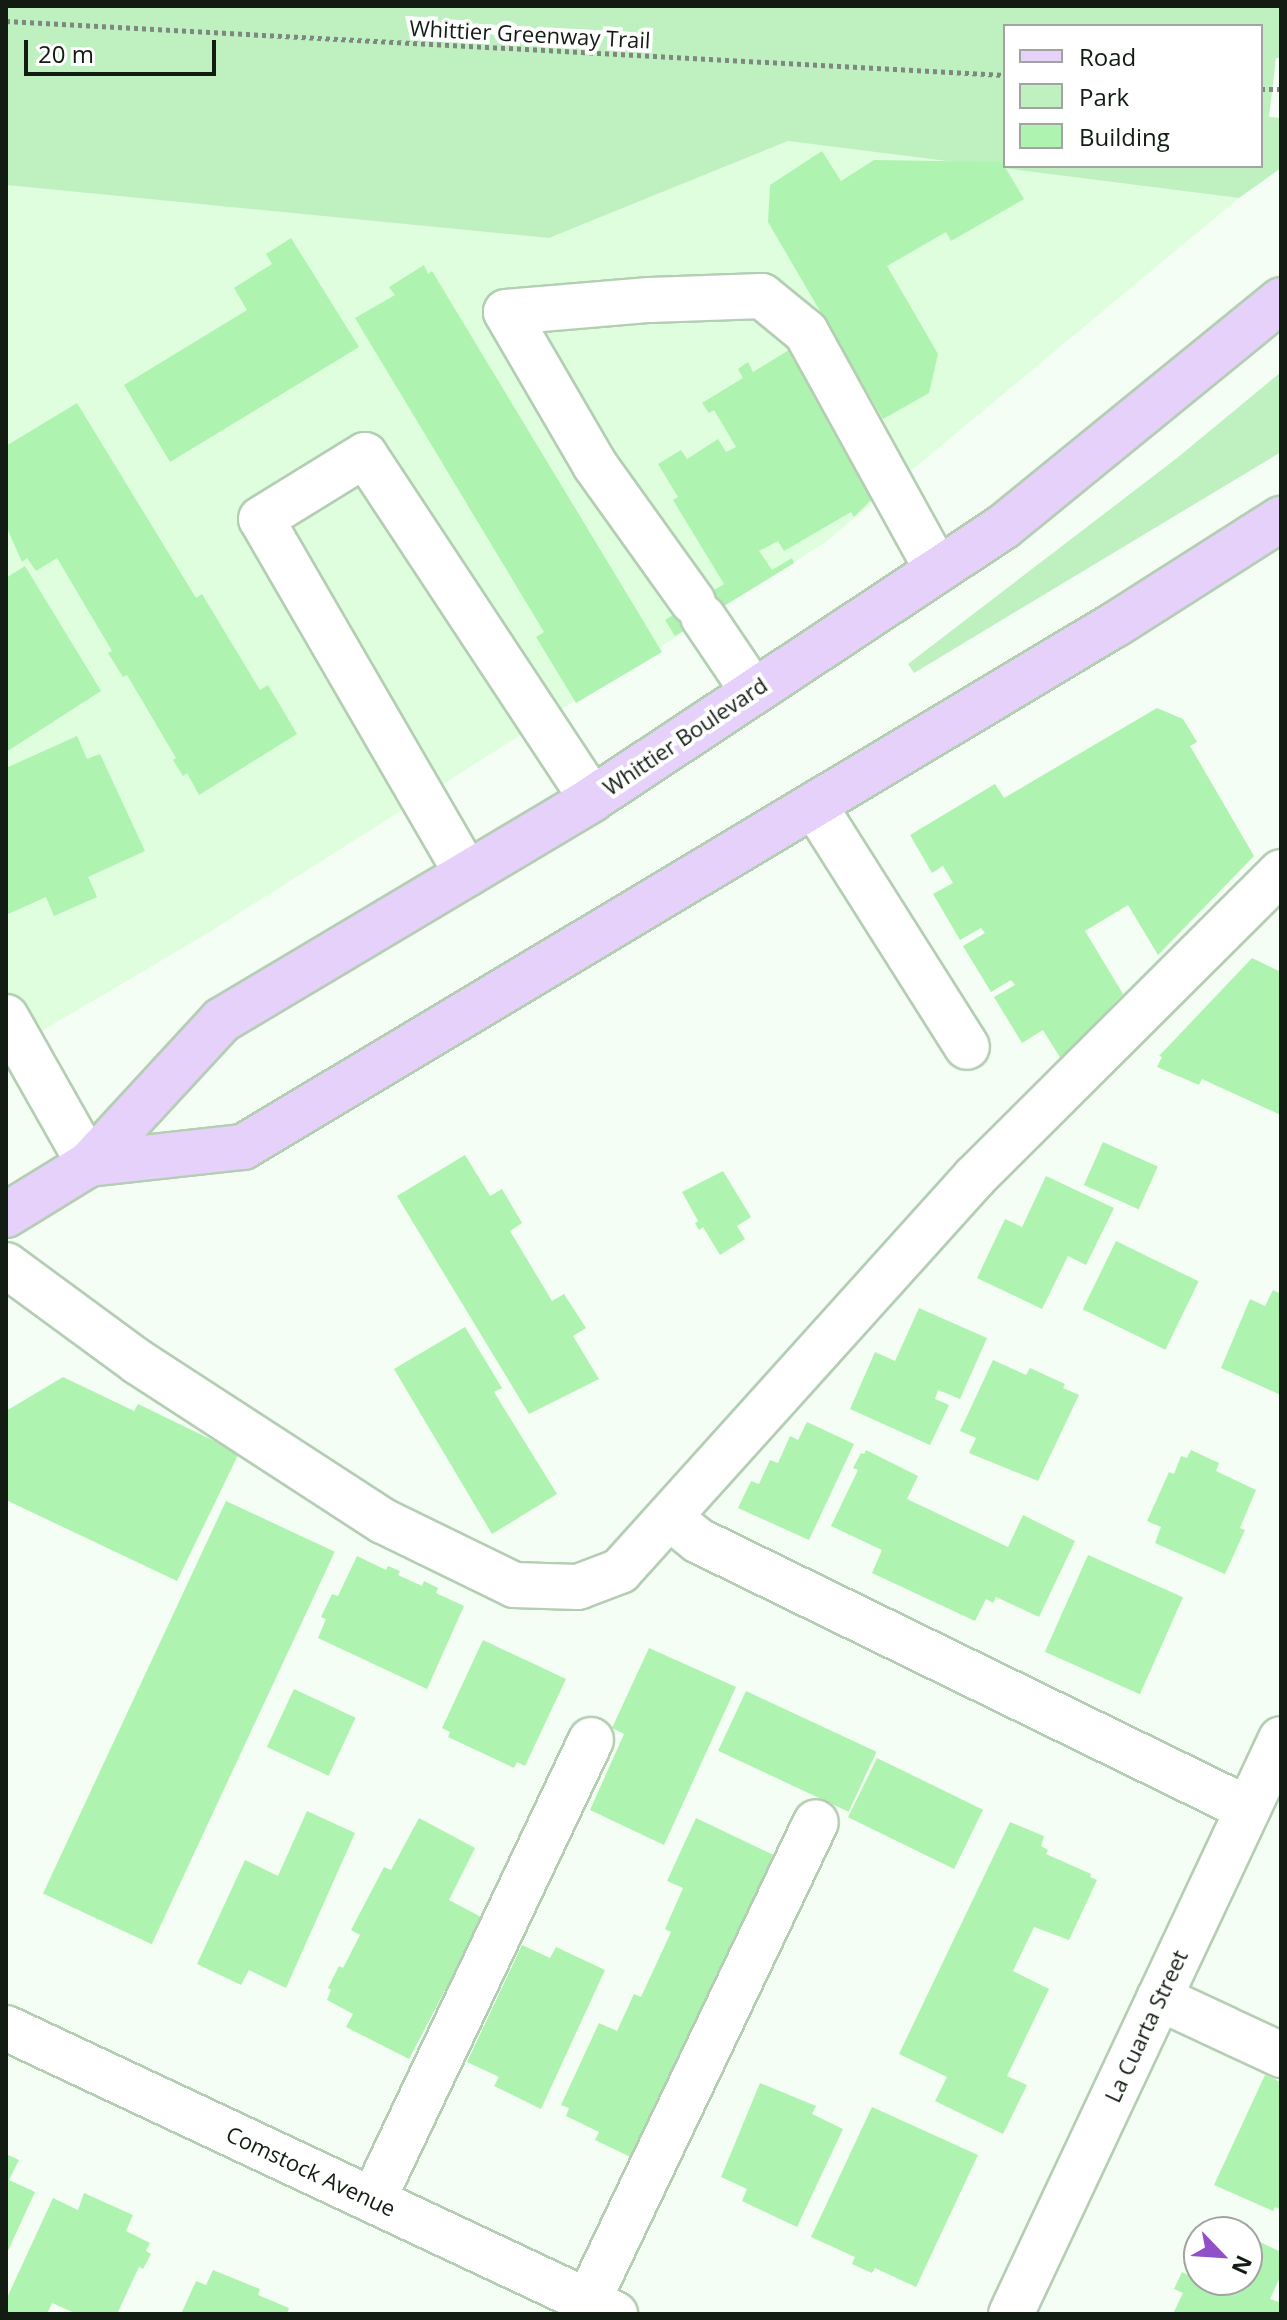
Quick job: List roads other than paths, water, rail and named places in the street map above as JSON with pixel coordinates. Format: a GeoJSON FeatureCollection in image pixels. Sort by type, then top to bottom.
{"type":"FeatureCollection","features":[{"type":"Feature","properties":{"kind":"main road","name":"Whittier Boulevard"},"geometry":{"type":"LineString","coordinates":[[6,1215],[89,1164],[222,1020],[592,799],[1025,510],[1281,300]]}},
{"type":"Feature","properties":{"kind":"main road","name":"Whittier Boulevard"},"geometry":{"type":"LineString","coordinates":[[89,1164],[243,1147],[1116,624],[1281,519]]}},
{"type":"Feature","properties":{"kind":"street"},"geometry":{"type":"LineString","coordinates":[[753,691],[595,465],[506,312],[650,300],[762,296],[806,332],[937,569]]}},
{"type":"Feature","properties":{"kind":"street"},"geometry":{"type":"LineString","coordinates":[[467,874],[261,519],[365,455],[592,799]]}},
{"type":"Feature","properties":{"kind":"street"},"geometry":{"type":"LineString","coordinates":[[814,805],[967,1047]]}},
{"type":"Feature","properties":{"kind":"street"},"geometry":{"type":"LineString","coordinates":[[6,1265],[138,1362],[383,1521],[514,1585],[578,1587],[620,1571],[975,1177],[1281,872]]}},
{"type":"Feature","properties":{"kind":"street"},"geometry":{"type":"LineString","coordinates":[[6,1017],[89,1164]]}},
{"type":"Feature","properties":{"kind":"street"},"geometry":{"type":"LineString","coordinates":[[669,1517],[699,1541],[1248,1809]]}},
{"type":"Feature","properties":{"kind":"street","name":"La Cuarta Street"},"geometry":{"type":"LineString","coordinates":[[1011,2314],[1281,1739]]}},
{"type":"Feature","properties":{"kind":"street"},"geometry":{"type":"LineString","coordinates":[[373,2200],[591,1740]]}},
{"type":"Feature","properties":{"kind":"street"},"geometry":{"type":"LineString","coordinates":[[601,2308],[816,1822]]}},
{"type":"Feature","properties":{"kind":"street"},"geometry":{"type":"LineString","coordinates":[[1159,1998],[1281,2055]]}},
{"type":"Feature","properties":{"kind":"street","name":"Comstock Avenue"},"geometry":{"type":"LineString","coordinates":[[6,2028],[601,2308]]}}]}
